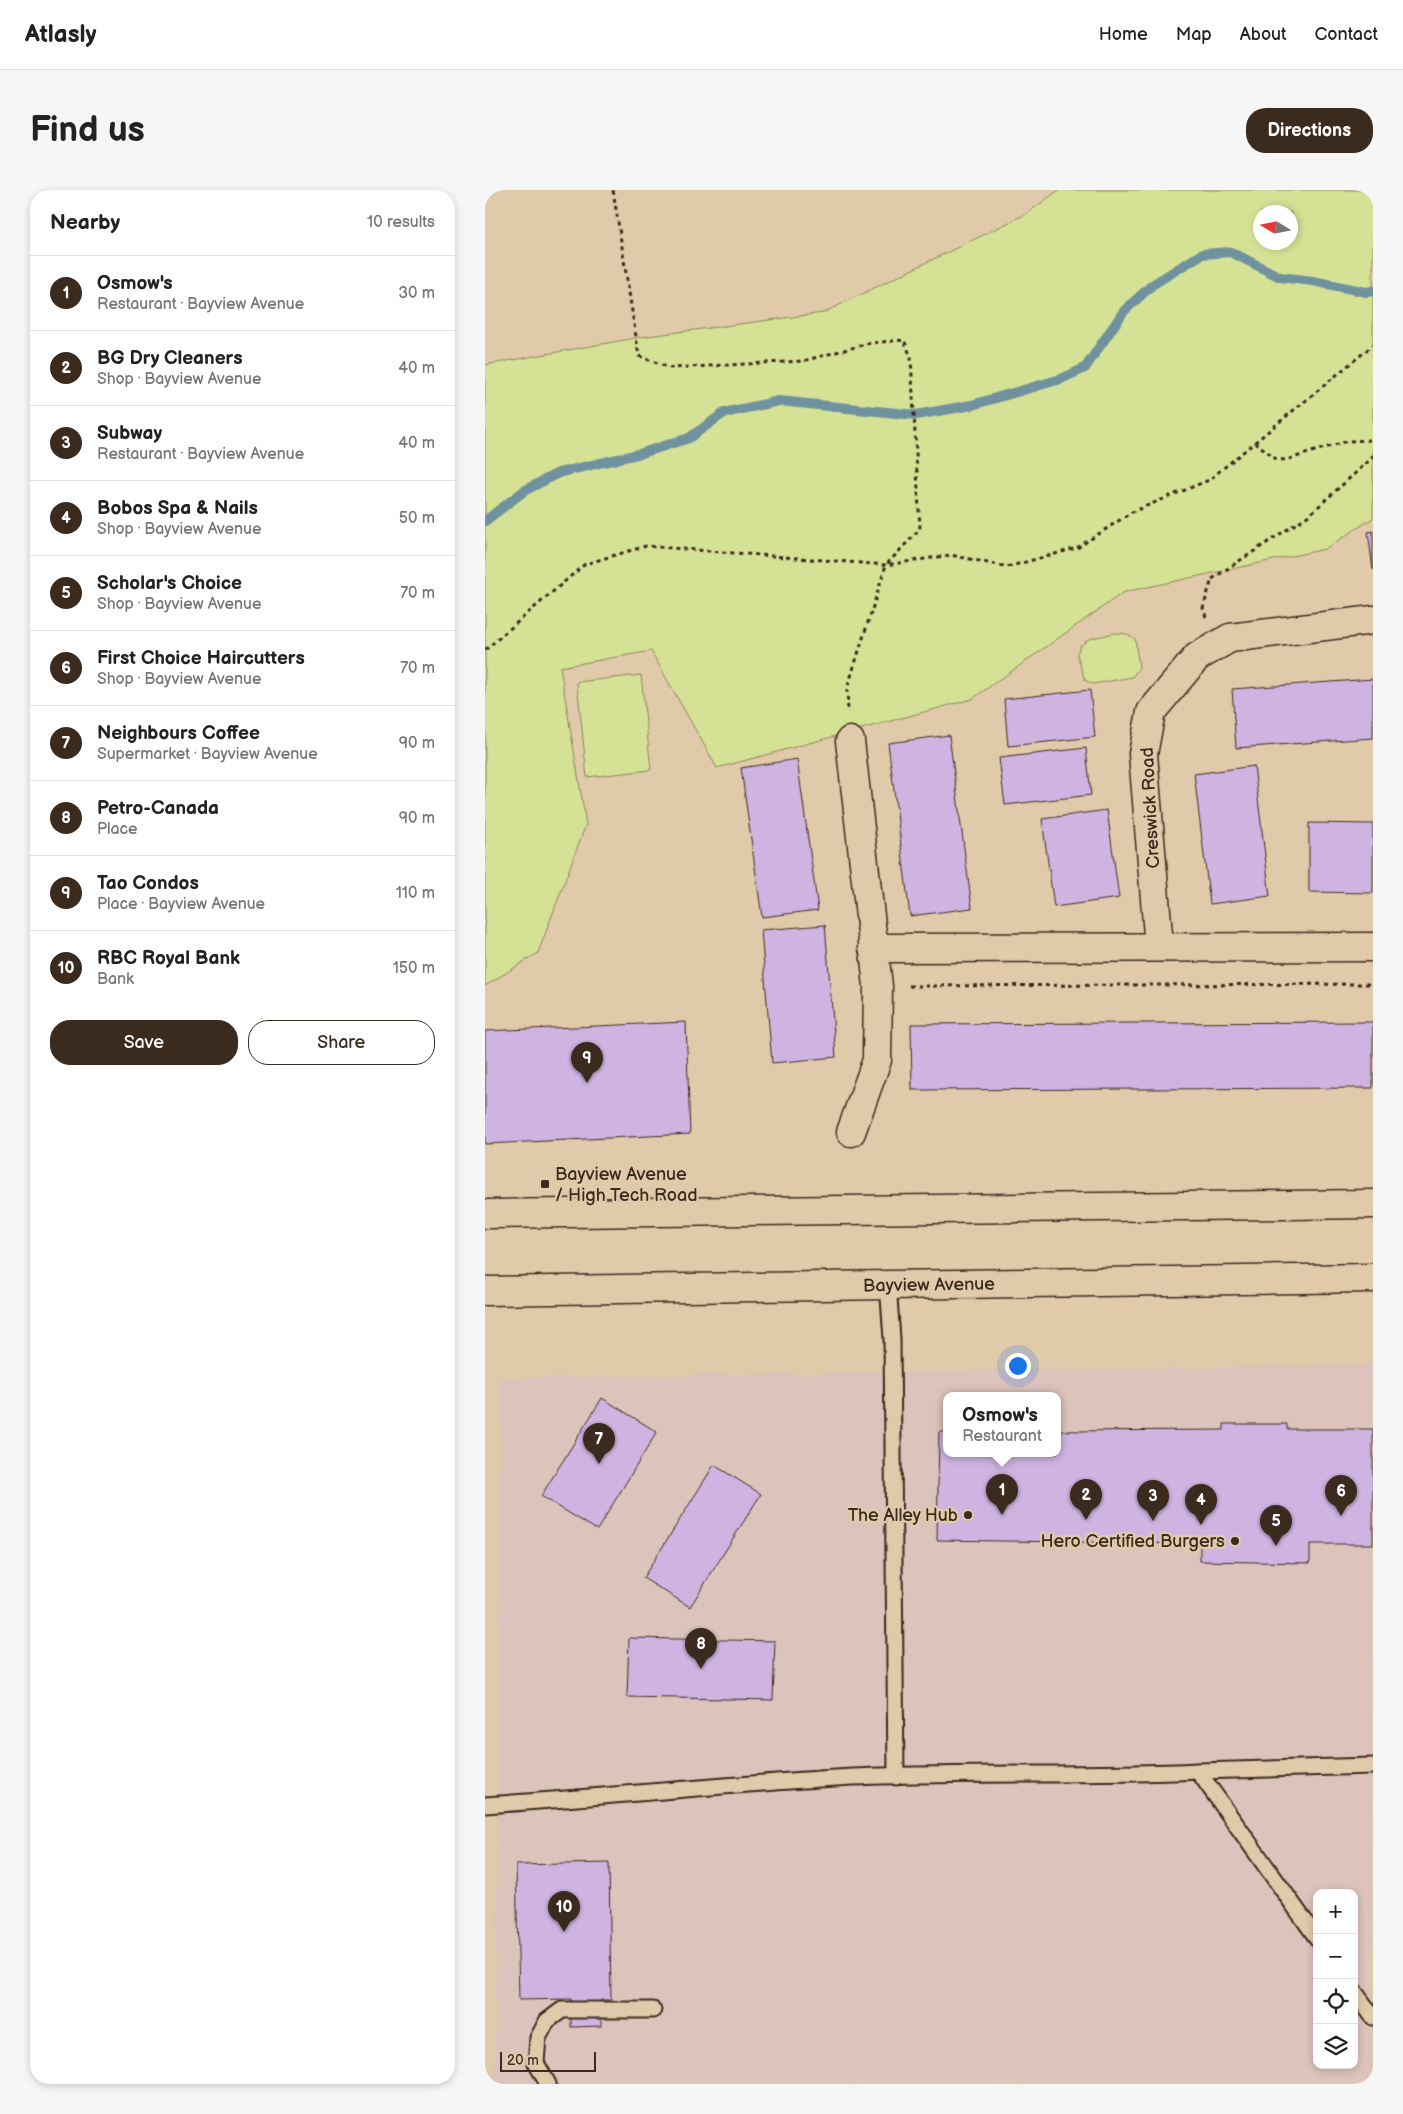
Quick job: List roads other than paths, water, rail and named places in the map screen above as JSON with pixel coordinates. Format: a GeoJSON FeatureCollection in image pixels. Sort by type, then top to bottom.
{"type":"FeatureCollection","features":[{"type":"Feature","properties":{"kind":"main road","name":"Creswick Road"},"geometry":{"type":"LineString","coordinates":[[1159,947],[1143,754],[1151,712],[1197,657],[1230,638],[1373,620]]}},
{"type":"Feature","properties":{"kind":"main road"},"geometry":{"type":"LineString","coordinates":[[850,741],[878,986],[877,1060],[851,1132]]}},
{"type":"Feature","properties":{"kind":"main road"},"geometry":{"type":"LineString","coordinates":[[873,948],[1373,947]]}},
{"type":"Feature","properties":{"kind":"main road"},"geometry":{"type":"LineString","coordinates":[[485,1214],[1373,1204]]}},
{"type":"Feature","properties":{"kind":"main road","name":"Bayview Avenue"},"geometry":{"type":"LineString","coordinates":[[485,1291],[1373,1278]]}},
{"type":"Feature","properties":{"kind":"lane"},"geometry":{"type":"LineString","coordinates":[[888,1284],[892,1339],[897,1777]]}},
{"type":"Feature","properties":{"kind":"lane"},"geometry":{"type":"LineString","coordinates":[[485,1806],[836,1778],[964,1774],[1129,1775],[1373,1766]]}},
{"type":"Feature","properties":{"kind":"lane"},"geometry":{"type":"LineString","coordinates":[[1198,1771],[1314,1934]]}},
{"type":"Feature","properties":{"kind":"lane"},"geometry":{"type":"LineString","coordinates":[[1358,1996],[1373,2017]]}},
{"type":"Feature","properties":{"kind":"lane"},"geometry":{"type":"LineString","coordinates":[[548,2084],[536,2063],[538,2038],[547,2021],[562,2010],[653,2010]]}},
{"type":"Feature","properties":{"kind":"waterway"},"geometry":{"type":"LineString","coordinates":[[485,521],[524,491],[558,473],[642,453],[689,438],[724,413],[779,401],[916,415],[972,405],[1061,379],[1085,368],[1124,311],[1152,285],[1202,254],[1231,252],[1280,277],[1313,281],[1366,292],[1373,291]]}},
{"type":"Feature","properties":{"kind":"place","name":"Tao Condos"},"geometry":{"type":"Point","coordinates":[587,1083]}},
{"type":"Feature","properties":{"kind":"place","name":"Bayview Avenue / High Tech Road"},"geometry":{"type":"Point","coordinates":[545,1184]}},
{"type":"Feature","properties":{"kind":"place","name":"Neighbours Coffee"},"geometry":{"type":"Point","coordinates":[599,1464]}},
{"type":"Feature","properties":{"kind":"place","name":"The Alley Hub"},"geometry":{"type":"Point","coordinates":[968,1515]}},
{"type":"Feature","properties":{"kind":"place","name":"Osmow's"},"geometry":{"type":"Point","coordinates":[1002,1515]}},
{"type":"Feature","properties":{"kind":"place","name":"First Choice Haircutters"},"geometry":{"type":"Point","coordinates":[1341,1516]}},
{"type":"Feature","properties":{"kind":"place","name":"BG Dry Cleaners"},"geometry":{"type":"Point","coordinates":[1086,1520]}},
{"type":"Feature","properties":{"kind":"place","name":"Subway"},"geometry":{"type":"Point","coordinates":[1153,1521]}},
{"type":"Feature","properties":{"kind":"place","name":"Bobos Spa & Nails"},"geometry":{"type":"Point","coordinates":[1201,1525]}},
{"type":"Feature","properties":{"kind":"place","name":"Hero Certified Burgers"},"geometry":{"type":"Point","coordinates":[1235,1541]}},
{"type":"Feature","properties":{"kind":"place","name":"Scholar's Choice"},"geometry":{"type":"Point","coordinates":[1276,1546]}},
{"type":"Feature","properties":{"kind":"place","name":"Petro-Canada"},"geometry":{"type":"Point","coordinates":[701,1669]}},
{"type":"Feature","properties":{"kind":"place","name":"RBC Royal Bank"},"geometry":{"type":"Point","coordinates":[564,1932]}}]}
